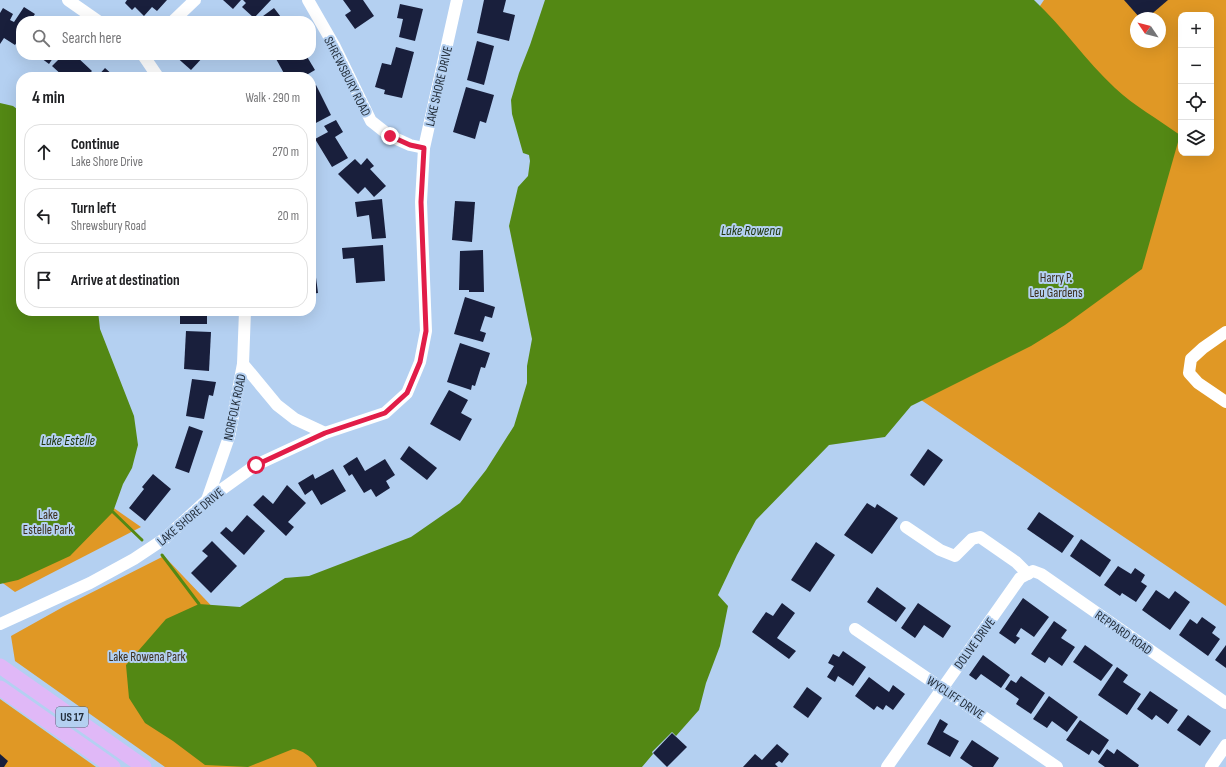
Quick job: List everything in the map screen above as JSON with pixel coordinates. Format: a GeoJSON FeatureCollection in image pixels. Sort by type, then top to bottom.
{"type":"FeatureCollection","features":[{"type":"Feature","properties":{"kind":"main road","name":"US 17"},"geometry":{"type":"LineString","coordinates":[[0,666],[144,767]]}},
{"type":"Feature","properties":{"kind":"main road","name":"US 17"},"geometry":{"type":"LineString","coordinates":[[0,688],[112,767]]}},
{"type":"Feature","properties":{"kind":"street"},"geometry":{"type":"LineString","coordinates":[[68,0],[91,16]]}},
{"type":"Feature","properties":{"kind":"street"},"geometry":{"type":"LineString","coordinates":[[178,16],[195,0]]}},
{"type":"Feature","properties":{"kind":"street","name":"SHREWSBURY ROAD"},"geometry":{"type":"LineString","coordinates":[[308,0],[334,47],[371,121],[390,136],[410,145],[424,148]]}},
{"type":"Feature","properties":{"kind":"street","name":"LAKE SHORE DRIVE"},"geometry":{"type":"LineString","coordinates":[[0,624],[90,583],[134,559],[164,539],[206,500],[256,465],[325,433],[385,413],[407,393],[420,362],[426,331],[421,202],[424,148],[457,0]]}},
{"type":"Feature","properties":{"kind":"street"},"geometry":{"type":"LineString","coordinates":[[146,60],[154,72]]}},
{"type":"Feature","properties":{"kind":"street","name":"NORFOLK ROAD"},"geometry":{"type":"LineString","coordinates":[[206,500],[229,437],[243,364],[245,316]]}},
{"type":"Feature","properties":{"kind":"street"},"geometry":{"type":"LineString","coordinates":[[1226,332],[1203,348],[1191,359],[1189,373],[1198,383],[1226,402]]}},
{"type":"Feature","properties":{"kind":"street"},"geometry":{"type":"LineString","coordinates":[[243,364],[277,405],[295,419],[325,433]]}},
{"type":"Feature","properties":{"kind":"street"},"geometry":{"type":"LineString","coordinates":[[906,527],[940,550],[955,556],[972,539],[980,537],[1016,562],[1024,576]]}},
{"type":"Feature","properties":{"kind":"street","name":"REPPARD ROAD"},"geometry":{"type":"LineString","coordinates":[[1024,576],[1033,571],[1041,574],[1226,703]]}},
{"type":"Feature","properties":{"kind":"street","name":"DOLIVE DRIVE"},"geometry":{"type":"LineString","coordinates":[[887,767],[942,688],[1024,576]]}},
{"type":"Feature","properties":{"kind":"street","name":"WYCLIFF DRIVE"},"geometry":{"type":"LineString","coordinates":[[854,629],[1057,767]]}},
{"type":"Feature","properties":{"kind":"street"},"geometry":{"type":"LineString","coordinates":[[1211,767],[1226,745]]}},
{"type":"Feature","properties":{"kind":"green space","name":"Harry P. Leu Gardens"},"geometry":{"type":"Polygon","coordinates":[[[1044,0],[1226,0],[1226,606],[819,331],[1044,0]]]}},
{"type":"Feature","properties":{"kind":"green space","name":"Lake Estelle Park"},"geometry":{"type":"Polygon","coordinates":[[[0,429],[141,527],[15,592],[0,581],[0,429]]]}},
{"type":"Feature","properties":{"kind":"green space","name":"Lake Rowena Park"},"geometry":{"type":"Polygon","coordinates":[[[164,556],[222,617],[440,767],[165,767],[15,661],[11,636],[63,607],[164,556]]]}},
{"type":"Feature","properties":{"kind":"green space"},"geometry":{"type":"Polygon","coordinates":[[[0,699],[96,767],[0,767],[0,699]]]}},
{"type":"Feature","properties":{"kind":"water","name":"Lake Rowena"},"geometry":{"type":"Polygon","coordinates":[[[545,0],[1034,0],[1055,21],[1104,78],[1122,95],[1178,134],[1178,142],[1142,269],[1065,325],[1031,346],[911,406],[885,437],[829,445],[756,520],[718,595],[728,606],[720,646],[706,683],[699,710],[676,736],[672,732],[652,752],[653,754],[642,767],[317,767],[307,755],[293,749],[248,767],[205,765],[173,741],[145,723],[129,698],[126,665],[166,619],[199,604],[240,607],[285,578],[309,576],[411,537],[460,503],[486,470],[514,426],[527,383],[527,366],[532,339],[509,226],[518,187],[528,176],[530,161],[529,155],[523,153],[512,114],[511,100],[519,73],[545,0]]]}},
{"type":"Feature","properties":{"kind":"water","name":"Lake Estelle"},"geometry":{"type":"Polygon","coordinates":[[[0,103],[13,106],[16,108],[16,316],[99,316],[100,329],[134,416],[138,445],[132,468],[123,484],[113,512],[70,556],[18,580],[0,584],[0,103]]]}},
{"type":"Feature","properties":{"kind":"building"},"geometry":{"type":"Polygon","coordinates":[[[127,0],[167,0],[157,11],[152,7],[144,16],[135,7],[132,10],[125,3],[127,0]]]}},
{"type":"Feature","properties":{"kind":"building"},"geometry":{"type":"Polygon","coordinates":[[[223,0],[241,0],[233,9],[223,0]]]}},
{"type":"Feature","properties":{"kind":"building"},"geometry":{"type":"Polygon","coordinates":[[[243,0],[271,0],[256,16],[252,16],[242,7],[246,3],[243,0]]]}},
{"type":"Feature","properties":{"kind":"building"},"geometry":{"type":"Polygon","coordinates":[[[343,0],[363,0],[374,16],[355,29],[345,15],[351,11],[343,0]]]}},
{"type":"Feature","properties":{"kind":"building"},"geometry":{"type":"Polygon","coordinates":[[[484,0],[506,0],[503,12],[515,15],[509,41],[477,33],[484,0]]]}},
{"type":"Feature","properties":{"kind":"building"},"geometry":{"type":"Polygon","coordinates":[[[1124,0],[1168,0],[1154,12],[1135,12],[1124,0]]]}},
{"type":"Feature","properties":{"kind":"building"},"geometry":{"type":"Polygon","coordinates":[[[400,4],[423,9],[415,41],[399,37],[403,19],[397,18],[400,4]]]}},
{"type":"Feature","properties":{"kind":"building"},"geometry":{"type":"Polygon","coordinates":[[[24,7],[35,14],[34,16],[18,16],[24,7]]]}},
{"type":"Feature","properties":{"kind":"building"},"geometry":{"type":"Polygon","coordinates":[[[3,8],[13,14],[10,20],[14,22],[16,19],[16,44],[15,45],[4,38],[0,44],[0,13],[3,8]]]}},
{"type":"Feature","properties":{"kind":"building"},"geometry":{"type":"Polygon","coordinates":[[[274,8],[280,16],[263,16],[274,8]]]}},
{"type":"Feature","properties":{"kind":"building"},"geometry":{"type":"Polygon","coordinates":[[[477,41],[494,46],[484,85],[467,80],[477,41]]]}},
{"type":"Feature","properties":{"kind":"building"},"geometry":{"type":"Polygon","coordinates":[[[396,47],[414,52],[402,98],[384,94],[385,90],[375,87],[382,63],[391,65],[396,47]]]}},
{"type":"Feature","properties":{"kind":"building"},"geometry":{"type":"Polygon","coordinates":[[[44,60],[52,60],[49,64],[44,60]]]}},
{"type":"Feature","properties":{"kind":"building"},"geometry":{"type":"Polygon","coordinates":[[[58,60],[80,60],[92,71],[59,72],[52,66],[58,60]]]}},
{"type":"Feature","properties":{"kind":"building"},"geometry":{"type":"Polygon","coordinates":[[[180,60],[200,60],[191,70],[180,60]]]}},
{"type":"Feature","properties":{"kind":"building"},"geometry":{"type":"Polygon","coordinates":[[[277,60],[309,60],[315,70],[312,72],[283,72],[277,60]]]}},
{"type":"Feature","properties":{"kind":"building"},"geometry":{"type":"Polygon","coordinates":[[[105,68],[109,72],[101,72],[105,68]]]}},
{"type":"Feature","properties":{"kind":"building"},"geometry":{"type":"Polygon","coordinates":[[[316,85],[331,115],[316,123],[316,85]]]}},
{"type":"Feature","properties":{"kind":"building"},"geometry":{"type":"Polygon","coordinates":[[[466,87],[494,95],[486,123],[480,121],[475,139],[453,132],[466,87]]]}},
{"type":"Feature","properties":{"kind":"building"},"geometry":{"type":"Polygon","coordinates":[[[336,120],[343,132],[335,137],[348,158],[332,167],[316,141],[316,138],[328,132],[324,126],[336,120]]]}},
{"type":"Feature","properties":{"kind":"building"},"geometry":{"type":"Polygon","coordinates":[[[367,158],[374,166],[370,169],[386,186],[374,197],[365,187],[358,194],[338,174],[355,159],[361,165],[367,158]]]}},
{"type":"Feature","properties":{"kind":"building"},"geometry":{"type":"Polygon","coordinates":[[[382,199],[386,238],[372,239],[369,215],[357,217],[355,202],[382,199]]]}},
{"type":"Feature","properties":{"kind":"building"},"geometry":{"type":"Polygon","coordinates":[[[455,201],[475,202],[472,242],[452,240],[455,201]]]}},
{"type":"Feature","properties":{"kind":"building"},"geometry":{"type":"Polygon","coordinates":[[[383,245],[385,281],[356,283],[354,258],[343,259],[342,248],[383,245]]]}},
{"type":"Feature","properties":{"kind":"building"},"geometry":{"type":"Polygon","coordinates":[[[483,250],[484,292],[459,290],[460,251],[483,250]]]}},
{"type":"Feature","properties":{"kind":"building"},"geometry":{"type":"Polygon","coordinates":[[[316,277],[318,293],[316,293],[316,277]]]}},
{"type":"Feature","properties":{"kind":"building"},"geometry":{"type":"Polygon","coordinates":[[[465,297],[495,307],[492,318],[485,316],[480,331],[486,333],[483,342],[454,334],[465,297]]]}},
{"type":"Feature","properties":{"kind":"building"},"geometry":{"type":"Polygon","coordinates":[[[180,316],[207,316],[207,324],[180,324],[180,316]]]}},
{"type":"Feature","properties":{"kind":"building"},"geometry":{"type":"Polygon","coordinates":[[[186,331],[211,332],[209,371],[184,369],[186,331]]]}},
{"type":"Feature","properties":{"kind":"building"},"geometry":{"type":"Polygon","coordinates":[[[460,343],[490,353],[485,368],[481,367],[475,386],[472,385],[471,390],[447,382],[460,343]]]}},
{"type":"Feature","properties":{"kind":"building"},"geometry":{"type":"Polygon","coordinates":[[[192,379],[216,382],[213,396],[209,395],[204,419],[186,416],[192,379]]]}},
{"type":"Feature","properties":{"kind":"building"},"geometry":{"type":"Polygon","coordinates":[[[449,390],[468,400],[461,413],[472,419],[460,441],[430,424],[449,390]]]}},
{"type":"Feature","properties":{"kind":"building"},"geometry":{"type":"Polygon","coordinates":[[[189,426],[203,431],[189,473],[175,468],[189,426]]]}},
{"type":"Feature","properties":{"kind":"building"},"geometry":{"type":"Polygon","coordinates":[[[409,446],[437,468],[427,480],[400,459],[409,446]]]}},
{"type":"Feature","properties":{"kind":"building"},"geometry":{"type":"Polygon","coordinates":[[[928,449],[943,460],[924,486],[910,475],[928,449]]]}},
{"type":"Feature","properties":{"kind":"building"},"geometry":{"type":"Polygon","coordinates":[[[357,457],[365,471],[385,459],[395,475],[386,481],[390,488],[376,497],[371,489],[364,493],[352,474],[349,476],[343,466],[357,457]]]}},
{"type":"Feature","properties":{"kind":"building"},"geometry":{"type":"Polygon","coordinates":[[[333,469],[346,491],[321,505],[312,490],[305,495],[298,483],[313,474],[315,479],[333,469]]]}},
{"type":"Feature","properties":{"kind":"building"},"geometry":{"type":"Polygon","coordinates":[[[153,474],[171,489],[145,521],[129,508],[144,489],[142,487],[153,474]]]}},
{"type":"Feature","properties":{"kind":"building"},"geometry":{"type":"Polygon","coordinates":[[[287,485],[306,503],[288,522],[294,527],[286,536],[253,505],[263,495],[273,504],[287,485]]]}},
{"type":"Feature","properties":{"kind":"building"},"geometry":{"type":"Polygon","coordinates":[[[867,503],[875,508],[877,504],[898,518],[872,554],[844,535],[867,503]]]}},
{"type":"Feature","properties":{"kind":"building"},"geometry":{"type":"Polygon","coordinates":[[[1039,512],[1074,536],[1062,553],[1027,529],[1039,512]]]}},
{"type":"Feature","properties":{"kind":"building"},"geometry":{"type":"Polygon","coordinates":[[[247,515],[265,531],[244,555],[220,533],[226,527],[232,532],[247,515]]]}},
{"type":"Feature","properties":{"kind":"building"},"geometry":{"type":"Polygon","coordinates":[[[1081,539],[1111,560],[1100,577],[1070,556],[1081,539]]]}},
{"type":"Feature","properties":{"kind":"building"},"geometry":{"type":"Polygon","coordinates":[[[212,541],[237,566],[211,593],[191,573],[208,556],[202,551],[212,541]]]}},
{"type":"Feature","properties":{"kind":"building"},"geometry":{"type":"Polygon","coordinates":[[[816,542],[835,555],[810,592],[791,580],[816,542]]]}},
{"type":"Feature","properties":{"kind":"building"},"geometry":{"type":"Polygon","coordinates":[[[1118,566],[1131,574],[1135,568],[1145,575],[1141,582],[1147,586],[1136,602],[1122,593],[1120,596],[1104,585],[1118,566]]]}},
{"type":"Feature","properties":{"kind":"building"},"geometry":{"type":"Polygon","coordinates":[[[877,587],[906,608],[896,622],[867,602],[877,587]]]}},
{"type":"Feature","properties":{"kind":"building"},"geometry":{"type":"Polygon","coordinates":[[[1156,590],[1169,599],[1175,591],[1190,602],[1170,630],[1142,610],[1156,590]]]}},
{"type":"Feature","properties":{"kind":"building"},"geometry":{"type":"Polygon","coordinates":[[[1023,598],[1049,617],[1034,637],[1021,628],[1016,636],[1020,638],[1015,644],[999,633],[1023,598]]]}},
{"type":"Feature","properties":{"kind":"building"},"geometry":{"type":"Polygon","coordinates":[[[782,603],[795,613],[777,638],[796,651],[789,659],[752,632],[766,612],[773,616],[782,603]]]}},
{"type":"Feature","properties":{"kind":"building"},"geometry":{"type":"Polygon","coordinates":[[[918,603],[951,626],[943,638],[924,625],[915,638],[901,628],[918,603]]]}},
{"type":"Feature","properties":{"kind":"building"},"geometry":{"type":"Polygon","coordinates":[[[1202,617],[1216,627],[1212,633],[1220,639],[1208,656],[1179,635],[1190,619],[1197,624],[1202,617]]]}},
{"type":"Feature","properties":{"kind":"building"},"geometry":{"type":"Polygon","coordinates":[[[1054,621],[1067,630],[1061,638],[1075,647],[1062,666],[1049,657],[1045,663],[1031,654],[1054,621]]]}},
{"type":"Feature","properties":{"kind":"building"},"geometry":{"type":"Polygon","coordinates":[[[1085,645],[1113,665],[1101,681],[1073,662],[1085,645]]]}},
{"type":"Feature","properties":{"kind":"building"},"geometry":{"type":"Polygon","coordinates":[[[1226,645],[1226,668],[1215,660],[1226,645]]]}},
{"type":"Feature","properties":{"kind":"building"},"geometry":{"type":"Polygon","coordinates":[[[843,651],[866,667],[853,686],[838,676],[835,682],[827,677],[834,666],[828,663],[833,654],[839,657],[843,651]]]}},
{"type":"Feature","properties":{"kind":"building"},"geometry":{"type":"Polygon","coordinates":[[[983,655],[1010,675],[1001,688],[981,674],[976,680],[969,675],[983,655]]]}},
{"type":"Feature","properties":{"kind":"building"},"geometry":{"type":"Polygon","coordinates":[[[1117,667],[1128,675],[1123,682],[1141,694],[1127,715],[1098,695],[1117,667]]]}},
{"type":"Feature","properties":{"kind":"building"},"geometry":{"type":"Polygon","coordinates":[[[1021,676],[1045,693],[1031,714],[1016,704],[1019,699],[1005,689],[1011,680],[1016,683],[1021,676]]]}},
{"type":"Feature","properties":{"kind":"building"},"geometry":{"type":"Polygon","coordinates":[[[869,677],[889,692],[893,685],[905,694],[893,710],[886,705],[883,710],[877,706],[874,710],[855,696],[869,677]]]}},
{"type":"Feature","properties":{"kind":"building"},"geometry":{"type":"Polygon","coordinates":[[[807,687],[822,698],[808,718],[793,707],[807,687]]]}},
{"type":"Feature","properties":{"kind":"building"},"geometry":{"type":"Polygon","coordinates":[[[1150,691],[1178,710],[1168,724],[1156,715],[1152,720],[1137,709],[1150,691]]]}},
{"type":"Feature","properties":{"kind":"building"},"geometry":{"type":"Polygon","coordinates":[[[1049,696],[1078,717],[1067,732],[1052,721],[1047,728],[1033,719],[1049,696]]]}},
{"type":"Feature","properties":{"kind":"building"},"geometry":{"type":"Polygon","coordinates":[[[1188,715],[1211,731],[1200,746],[1177,730],[1188,715]]]}},
{"type":"Feature","properties":{"kind":"building"},"geometry":{"type":"Polygon","coordinates":[[[940,719],[948,724],[943,732],[959,741],[950,757],[927,744],[940,719]]]}},
{"type":"Feature","properties":{"kind":"building"},"geometry":{"type":"Polygon","coordinates":[[[1080,720],[1109,740],[1099,755],[1092,750],[1089,755],[1066,740],[1080,720]]]}},
{"type":"Feature","properties":{"kind":"building"},"geometry":{"type":"Polygon","coordinates":[[[672,733],[687,747],[667,767],[653,753],[672,733]]]}},
{"type":"Feature","properties":{"kind":"building"},"geometry":{"type":"Polygon","coordinates":[[[972,740],[999,758],[993,767],[973,767],[960,758],[972,740]]]}},
{"type":"Feature","properties":{"kind":"building"},"geometry":{"type":"Polygon","coordinates":[[[777,744],[789,754],[782,763],[779,761],[775,764],[778,767],[743,767],[755,754],[762,760],[777,744]]]}},
{"type":"Feature","properties":{"kind":"building"},"geometry":{"type":"Polygon","coordinates":[[[1107,749],[1114,754],[1117,749],[1139,765],[1138,767],[1105,767],[1098,762],[1107,749]]]}},
{"type":"Feature","properties":{"kind":"building"},"geometry":{"type":"Polygon","coordinates":[[[0,754],[8,761],[4,767],[0,767],[0,754]]]}},
{"type":"Feature","properties":{"kind":"waterway"},"geometry":{"type":"LineString","coordinates":[[113,512],[142,540]]}},
{"type":"Feature","properties":{"kind":"waterway"},"geometry":{"type":"LineString","coordinates":[[162,555],[199,604]]}},
{"type":"Feature","properties":{"kind":"route"},"geometry":{"type":"LineString","coordinates":[[256,465],[325,433],[385,413],[407,393],[420,362],[426,331],[421,202],[424,148],[410,145],[390,136]]}}]}
